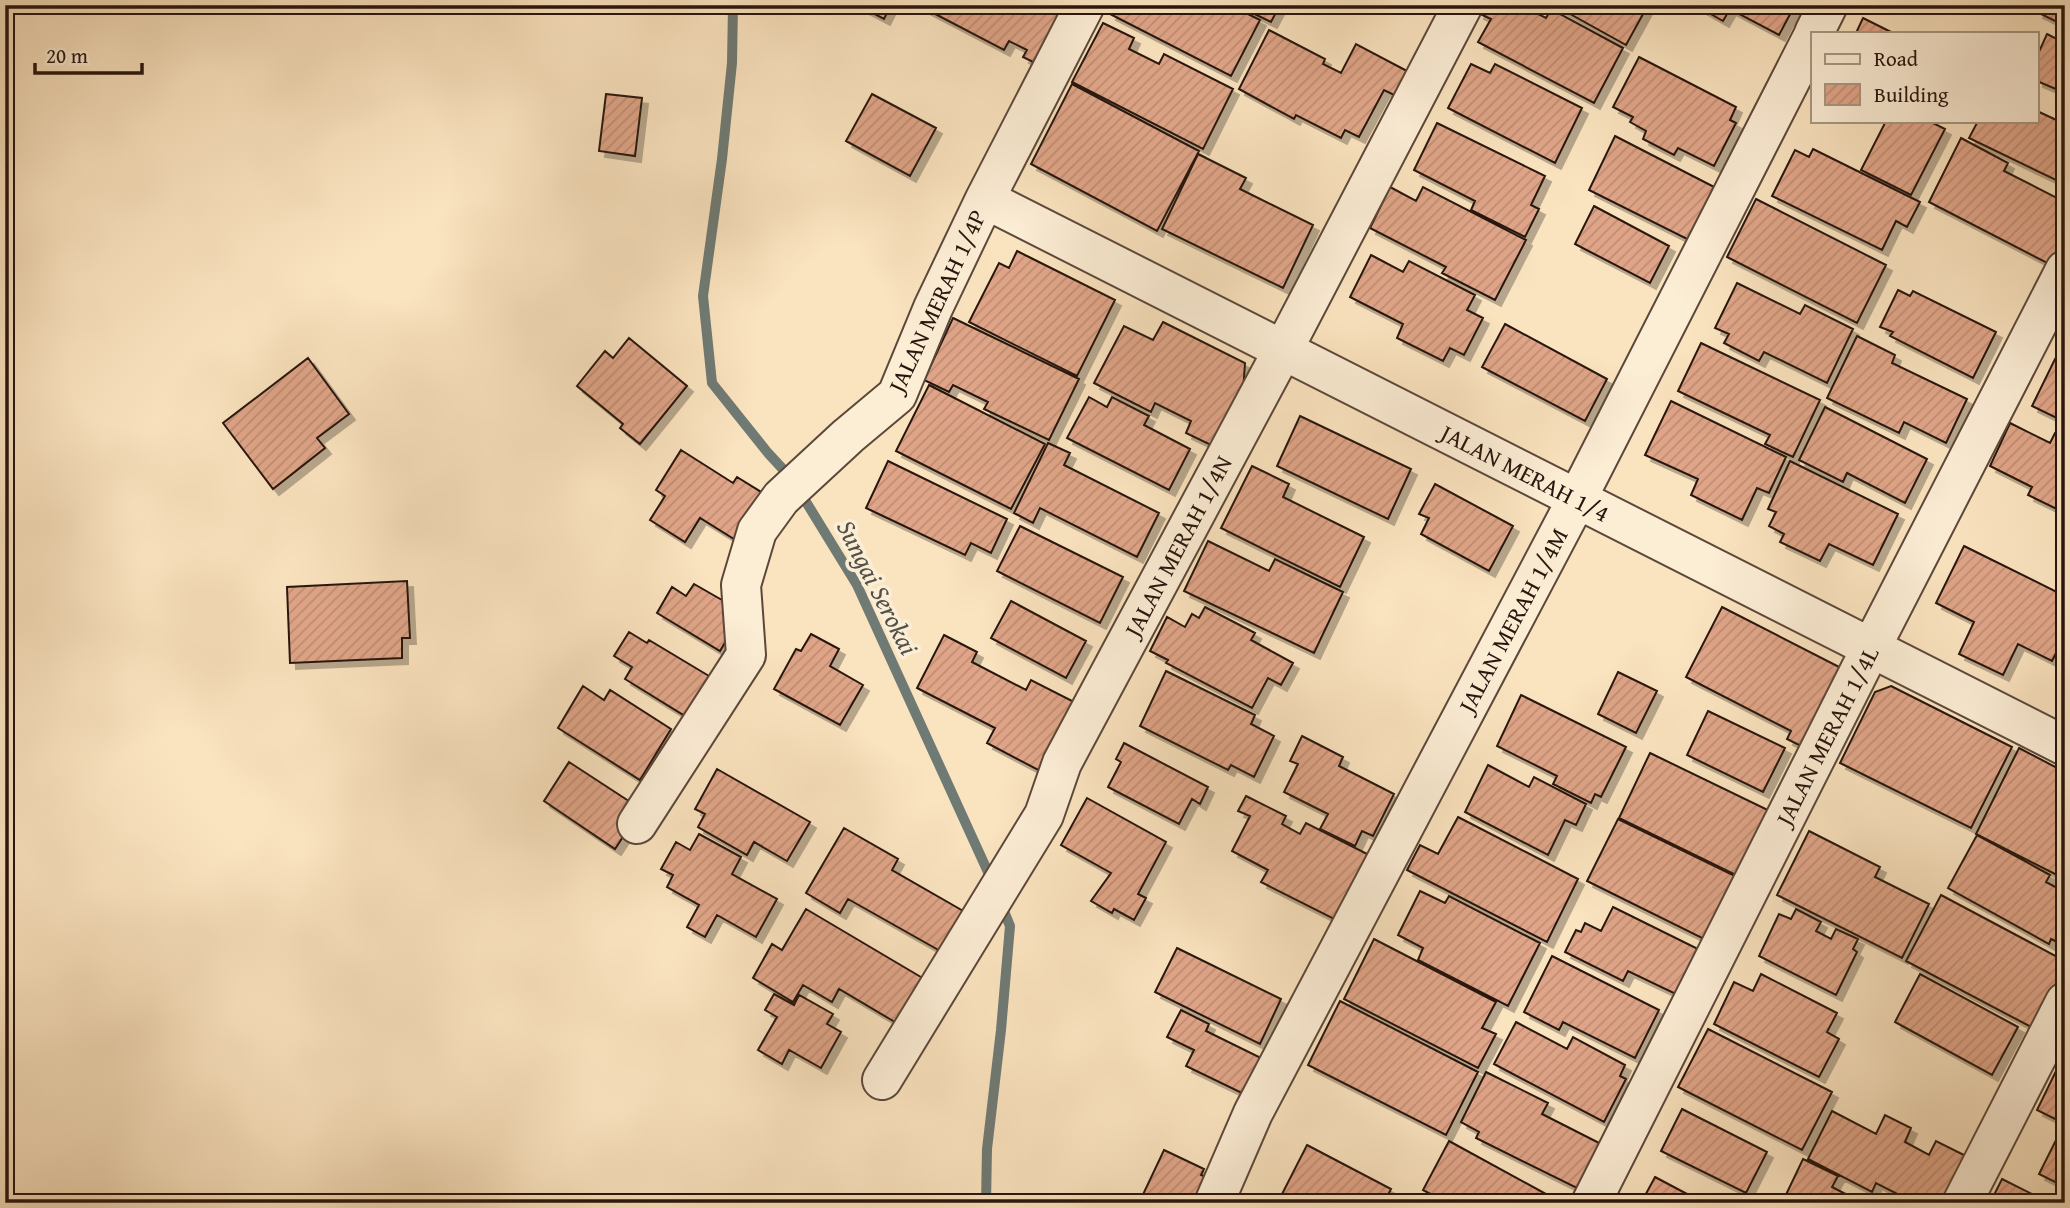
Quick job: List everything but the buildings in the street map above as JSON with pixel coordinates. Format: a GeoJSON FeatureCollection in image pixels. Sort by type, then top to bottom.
{"type":"FeatureCollection","features":[{"type":"Feature","properties":{"kind":"street","name":"JALAN MERAH 1/4P"},"geometry":{"type":"LineString","coordinates":[[636,824],[746,654],[741,585],[757,531],[781,498],[897,396],[933,308],[1084,5]]}},
{"type":"Feature","properties":{"kind":"street","name":"JALAN MERAH 1/4N"},"geometry":{"type":"LineString","coordinates":[[882,1080],[1044,816],[1062,763],[1464,5]]}},
{"type":"Feature","properties":{"kind":"street","name":"JALAN MERAH 1/4M"},"geometry":{"type":"LineString","coordinates":[[1815,32],[1828,5]]}},
{"type":"Feature","properties":{"kind":"street","name":"JALAN MERAH 1/4M"},"geometry":{"type":"LineString","coordinates":[[1214,1203],[1253,1113],[1577,499],[1811,41]]}},
{"type":"Feature","properties":{"kind":"street","name":"JALAN MERAH 1/4"},"geometry":{"type":"LineString","coordinates":[[985,200],[2065,746]]}},
{"type":"Feature","properties":{"kind":"street","name":"JALAN MERAH 1/4L"},"geometry":{"type":"LineString","coordinates":[[1591,1203],[2065,270]]}},
{"type":"Feature","properties":{"kind":"street"},"geometry":{"type":"LineString","coordinates":[[1962,1203],[2065,1002]]}},
{"type":"Feature","properties":{"kind":"waterway","name":"Sungai Serokai"},"geometry":{"type":"LineString","coordinates":[[733,5],[732,63],[703,296],[712,383],[792,479],[857,585],[993,883]]}},
{"type":"Feature","properties":{"kind":"waterway","name":"Sungai Serokai"},"geometry":{"type":"LineString","coordinates":[[986,1203],[987,1149],[1010,926],[1001,904]]}}]}
